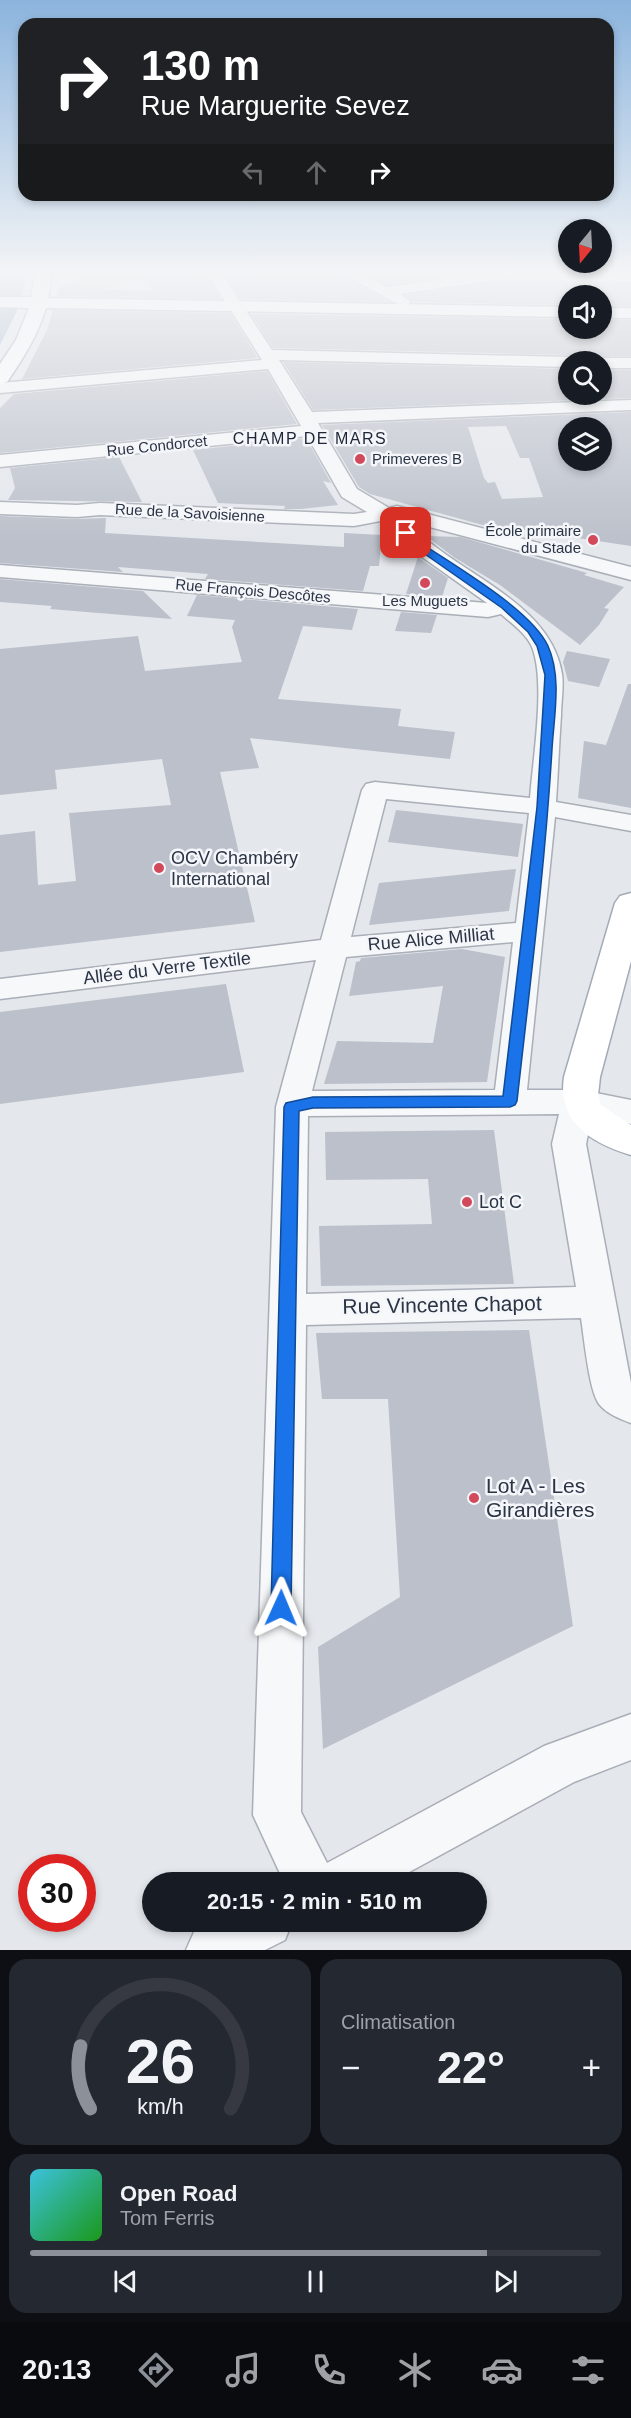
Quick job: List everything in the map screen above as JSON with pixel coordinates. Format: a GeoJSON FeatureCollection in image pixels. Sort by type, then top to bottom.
{"type":"FeatureCollection","features":[{"type":"Feature","properties":{"kind":"main road"},"geometry":{"type":"LineString","coordinates":[[0,378],[11,362]]}},
{"type":"Feature","properties":{"kind":"main road"},"geometry":{"type":"LineString","coordinates":[[631,903],[582,1077],[581,1102],[593,1119],[611,1132],[631,1141]]}},
{"type":"Feature","properties":{"kind":"street"},"geometry":{"type":"LineString","coordinates":[[0,388],[251,362]]}},
{"type":"Feature","properties":{"kind":"street"},"geometry":{"type":"LineString","coordinates":[[271,362],[349,493],[392,518],[631,574]]}},
{"type":"Feature","properties":{"kind":"street"},"geometry":{"type":"LineString","coordinates":[[612,363],[631,363]]}},
{"type":"Feature","properties":{"kind":"street","name":"Rue Condorcet"},"geometry":{"type":"LineString","coordinates":[[0,461],[310,424],[631,405]]}},
{"type":"Feature","properties":{"kind":"street","name":"Rue de la Savoisienne"},"geometry":{"type":"LineString","coordinates":[[0,508],[77,511],[110,509],[354,520],[392,518]]}},
{"type":"Feature","properties":{"kind":"street"},"geometry":{"type":"LineString","coordinates":[[392,518],[415,543],[505,606],[532,630],[543,646],[551,675],[543,807],[510,1101]]}},
{"type":"Feature","properties":{"kind":"street","name":"Rue François Descôtes"},"geometry":{"type":"LineString","coordinates":[[0,571],[488,610],[505,606]]}},
{"type":"Feature","properties":{"kind":"street"},"geometry":{"type":"LineString","coordinates":[[305,1872],[276,1815],[292,1107],[375,790],[543,807],[631,823]]}},
{"type":"Feature","properties":{"kind":"street","name":"Rue Alice Milliat"},"geometry":{"type":"LineString","coordinates":[[334,948],[529,931]]}},
{"type":"Feature","properties":{"kind":"street","name":"Allée du Verre Textile"},"geometry":{"type":"LineString","coordinates":[[0,989],[334,948]]}},
{"type":"Feature","properties":{"kind":"street"},"geometry":{"type":"LineString","coordinates":[[292,1107],[313,1103],[581,1102],[631,1112]]}},
{"type":"Feature","properties":{"kind":"street"},"geometry":{"type":"LineString","coordinates":[[581,1102],[573,1121],[569,1144],[613,1392],[631,1406]]}},
{"type":"Feature","properties":{"kind":"street","name":"Rue Vincente Chapot"},"geometry":{"type":"LineString","coordinates":[[287,1310],[598,1302]]}},
{"type":"Feature","properties":{"kind":"street"},"geometry":{"type":"LineString","coordinates":[[360,1872],[561,1763],[631,1737]]}},
{"type":"Feature","properties":{"kind":"street"},"geometry":{"type":"LineString","coordinates":[[212,1950],[247,1932]]}},
{"type":"Feature","properties":{"kind":"building"},"geometry":{"type":"Polygon","coordinates":[[[31,362],[213,362],[22,379],[31,362]]]}},
{"type":"Feature","properties":{"kind":"building"},"geometry":{"type":"Polygon","coordinates":[[[283,362],[558,369],[558,401],[313,410],[283,362]]]}},
{"type":"Feature","properties":{"kind":"building"},"geometry":{"type":"Polygon","coordinates":[[[612,370],[631,370],[631,398],[612,399],[612,370]]]}},
{"type":"Feature","properties":{"kind":"building"},"geometry":{"type":"Polygon","coordinates":[[[267,371],[297,424],[0,453],[0,408],[14,394],[267,371]]]}},
{"type":"Feature","properties":{"kind":"building"},"geometry":{"type":"Polygon","coordinates":[[[631,412],[631,546],[498,526],[497,529],[370,494],[359,487],[322,425],[631,412]],[[506,426],[468,427],[484,478],[488,483],[495,482],[502,499],[543,497],[529,458],[520,458],[506,426]]]}},
{"type":"Feature","properties":{"kind":"building"},"geometry":{"type":"Polygon","coordinates":[[[306,438],[331,483],[323,481],[338,505],[284,509],[285,506],[218,503],[193,450],[306,438]]]}},
{"type":"Feature","properties":{"kind":"building"},"geometry":{"type":"Polygon","coordinates":[[[119,457],[142,502],[8,500],[15,488],[10,468],[119,457]]]}},
{"type":"Feature","properties":{"kind":"building"},"geometry":{"type":"Polygon","coordinates":[[[0,516],[106,518],[105,533],[344,547],[344,533],[382,535],[379,566],[370,566],[363,591],[205,579],[208,574],[118,567],[123,572],[0,563],[0,516]]]}},
{"type":"Feature","properties":{"kind":"building"},"geometry":{"type":"Polygon","coordinates":[[[426,536],[461,537],[587,573],[584,575],[624,587],[604,608],[609,609],[599,625],[580,645],[500,585],[455,558],[426,536]]]}},
{"type":"Feature","properties":{"kind":"building"},"geometry":{"type":"Polygon","coordinates":[[[418,557],[448,578],[442,597],[406,594],[418,557]]]}},
{"type":"Feature","properties":{"kind":"building"},"geometry":{"type":"Polygon","coordinates":[[[0,579],[143,591],[172,619],[50,609],[52,606],[0,602],[0,579]]]}},
{"type":"Feature","properties":{"kind":"building"},"geometry":{"type":"Polygon","coordinates":[[[197,595],[358,609],[352,630],[303,626],[278,699],[401,709],[398,726],[455,732],[450,759],[250,738],[259,768],[220,772],[255,922],[0,952],[0,835],[35,831],[38,885],[76,881],[69,813],[171,805],[162,759],[55,770],[57,789],[0,795],[0,649],[138,636],[145,671],[242,662],[232,627],[235,620],[187,616],[197,595]]]}},
{"type":"Feature","properties":{"kind":"building"},"geometry":{"type":"Polygon","coordinates":[[[401,612],[437,615],[431,633],[395,631],[401,612]]]}},
{"type":"Feature","properties":{"kind":"building"},"geometry":{"type":"Polygon","coordinates":[[[567,651],[610,659],[599,687],[568,681],[563,662],[567,651]]]}},
{"type":"Feature","properties":{"kind":"building"},"geometry":{"type":"Polygon","coordinates":[[[628,684],[631,684],[631,808],[578,798],[584,741],[606,745],[628,684]]]}},
{"type":"Feature","properties":{"kind":"building"},"geometry":{"type":"Polygon","coordinates":[[[396,810],[523,824],[518,857],[388,842],[396,810]]]}},
{"type":"Feature","properties":{"kind":"building"},"geometry":{"type":"Polygon","coordinates":[[[516,869],[509,911],[369,925],[379,883],[516,869]]]}},
{"type":"Feature","properties":{"kind":"building"},"geometry":{"type":"Polygon","coordinates":[[[462,949],[505,957],[487,1082],[324,1084],[337,1041],[433,1043],[443,986],[349,996],[356,962],[361,958],[462,949]]]}},
{"type":"Feature","properties":{"kind":"building"},"geometry":{"type":"Polygon","coordinates":[[[226,984],[244,1072],[0,1104],[0,1012],[226,984]]]}},
{"type":"Feature","properties":{"kind":"building","name":"Lot C"},"geometry":{"type":"Polygon","coordinates":[[[494,1130],[514,1284],[321,1286],[319,1226],[432,1224],[428,1179],[326,1180],[325,1132],[494,1130]]]}},
{"type":"Feature","properties":{"kind":"building","name":"Lot A - Les Girandières"},"geometry":{"type":"Polygon","coordinates":[[[529,1330],[573,1626],[323,1749],[318,1647],[400,1597],[388,1399],[322,1399],[316,1333],[529,1330]]]}},
{"type":"Feature","properties":{"kind":"place","name":"Primeveres B"},"geometry":{"type":"Point","coordinates":[360,459]}},
{"type":"Feature","properties":{"kind":"place","name":"École primaire du Stade"},"geometry":{"type":"Point","coordinates":[593,540]}},
{"type":"Feature","properties":{"kind":"place","name":"Les Muguets"},"geometry":{"type":"Point","coordinates":[425,583]}},
{"type":"Feature","properties":{"kind":"place","name":"OCV Chambéry International"},"geometry":{"type":"Point","coordinates":[159,868]}},
{"type":"Feature","properties":{"kind":"place","name":"Lot C"},"geometry":{"type":"Point","coordinates":[467,1202]}},
{"type":"Feature","properties":{"kind":"place","name":"Lot A - Les Girandières"},"geometry":{"type":"Point","coordinates":[474,1498]}},
{"type":"Feature","properties":{"kind":"district","name":"CHAMP DE MARS"},"geometry":{"type":"Point","coordinates":[310,438]}},
{"type":"Feature","properties":{"kind":"route"},"geometry":{"type":"LineString","coordinates":[[281,1608],[292,1107],[313,1103],[510,1101],[543,807],[551,675],[543,646],[532,630],[505,606],[415,543],[406,533]]}}]}
